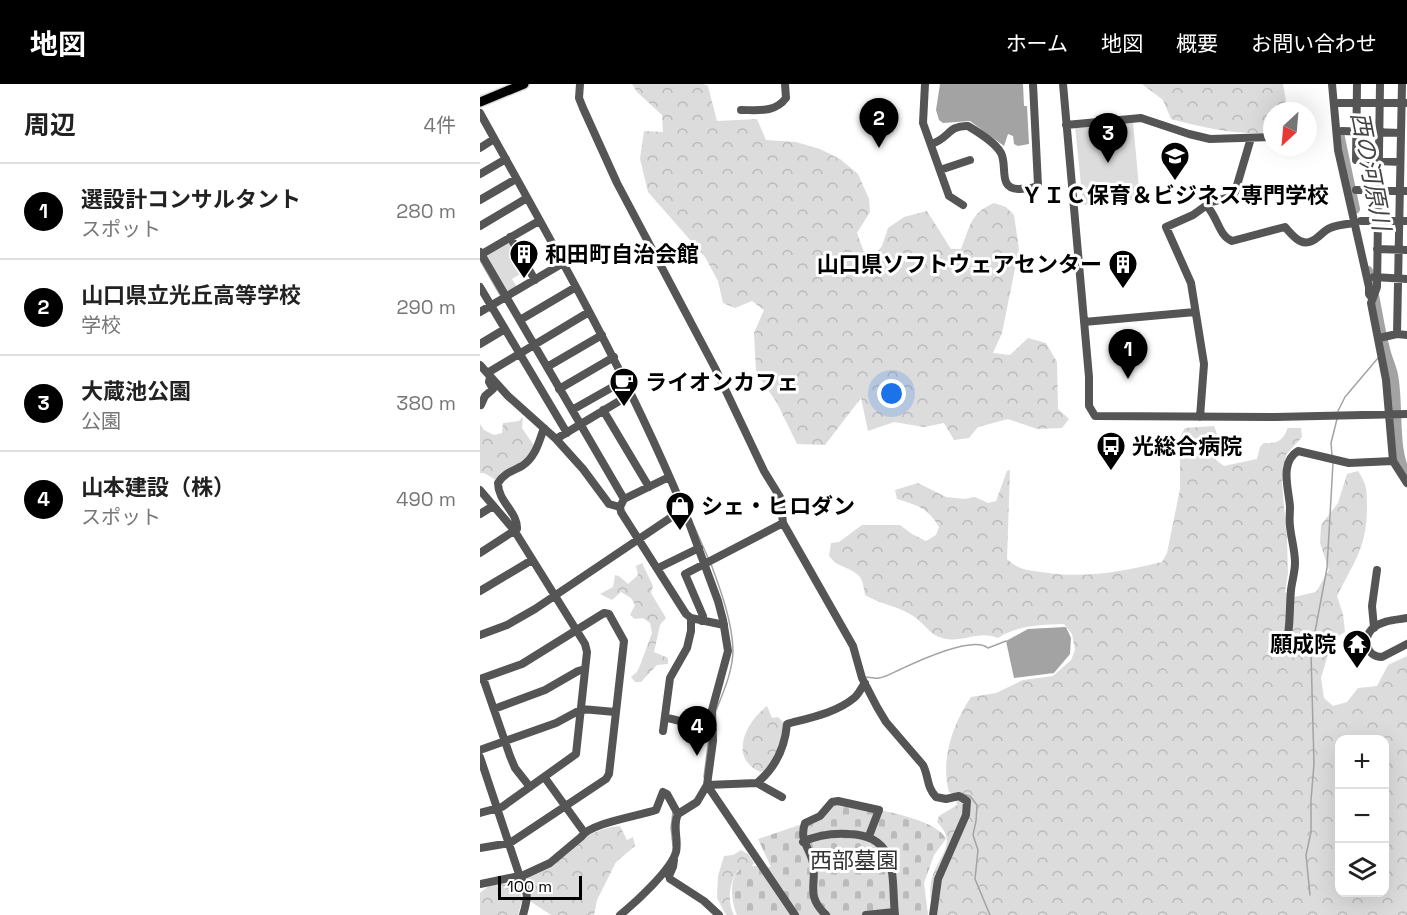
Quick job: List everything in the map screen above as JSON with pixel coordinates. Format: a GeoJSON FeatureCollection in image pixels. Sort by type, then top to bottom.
{"type":"FeatureCollection","features":[{"type":"Feature","properties":{"kind":"main road"},"geometry":{"type":"LineString","coordinates":[[480,102],[524,84]]}},
{"type":"Feature","properties":{"kind":"street"},"geometry":{"type":"LineString","coordinates":[[580,84],[579,98],[617,183],[715,368],[764,471],[780,497],[783,523],[853,646],[865,683],[886,722],[926,771],[930,791],[941,800],[958,796],[967,801],[966,815],[938,879],[933,915]]}},
{"type":"Feature","properties":{"kind":"street"},"geometry":{"type":"LineString","coordinates":[[741,110],[770,110],[781,105],[786,98],[785,84]]}},
{"type":"Feature","properties":{"kind":"street"},"geometry":{"type":"LineString","coordinates":[[926,84],[923,123],[949,195],[963,205]]}},
{"type":"Feature","properties":{"kind":"street"},"geometry":{"type":"LineString","coordinates":[[931,144],[940,142],[954,128],[968,126],[998,149],[1003,160],[1004,181],[1008,186],[1014,189],[1035,188],[1038,185],[1033,84]]}},
{"type":"Feature","properties":{"kind":"street"},"geometry":{"type":"LineString","coordinates":[[1063,84],[1089,406],[1095,416],[1407,414]]}},
{"type":"Feature","properties":{"kind":"street"},"geometry":{"type":"LineString","coordinates":[[1332,84],[1336,138],[1371,277]]}},
{"type":"Feature","properties":{"kind":"street"},"geometry":{"type":"LineString","coordinates":[[1357,84],[1356,160],[1400,162]]}},
{"type":"Feature","properties":{"kind":"street"},"geometry":{"type":"LineString","coordinates":[[1380,84],[1377,249],[1369,294],[1373,295],[1371,303],[1379,338],[1393,461],[1407,483]]}},
{"type":"Feature","properties":{"kind":"street"},"geometry":{"type":"LineString","coordinates":[[1397,334],[1403,279],[1404,191],[1400,162],[1404,103],[1402,84]]}},
{"type":"Feature","properties":{"kind":"street"},"geometry":{"type":"LineString","coordinates":[[1339,103],[1404,103]]}},
{"type":"Feature","properties":{"kind":"street"},"geometry":{"type":"LineString","coordinates":[[481,118],[506,159],[614,357],[688,520],[705,564],[724,625],[727,659],[712,710],[713,729],[707,785],[697,802],[678,814]]}},
{"type":"Feature","properties":{"kind":"street"},"geometry":{"type":"LineString","coordinates":[[1066,125],[1141,118],[1210,139],[1263,137]]}},
{"type":"Feature","properties":{"kind":"street"},"geometry":{"type":"LineString","coordinates":[[1342,131],[1401,133]]}},
{"type":"Feature","properties":{"kind":"street"},"geometry":{"type":"LineString","coordinates":[[1200,417],[1204,364],[1191,283],[1166,227],[1186,218],[1211,202],[1227,200],[1235,192],[1251,138]]}},
{"type":"Feature","properties":{"kind":"street"},"geometry":{"type":"LineString","coordinates":[[480,148],[494,139]]}},
{"type":"Feature","properties":{"kind":"street"},"geometry":{"type":"LineString","coordinates":[[480,174],[506,159]]}},
{"type":"Feature","properties":{"kind":"street"},"geometry":{"type":"LineString","coordinates":[[940,170],[970,160]]}},
{"type":"Feature","properties":{"kind":"street"},"geometry":{"type":"LineString","coordinates":[[480,200],[516,179]]}},
{"type":"Feature","properties":{"kind":"street"},"geometry":{"type":"LineString","coordinates":[[1356,190],[1404,191]]}},
{"type":"Feature","properties":{"kind":"street"},"geometry":{"type":"LineString","coordinates":[[480,226],[527,198]]}},
{"type":"Feature","properties":{"kind":"street"},"geometry":{"type":"LineString","coordinates":[[1207,206],[1215,214],[1222,235],[1232,241],[1285,227],[1291,236],[1301,242],[1317,239],[1330,228],[1358,222],[1403,221]]}},
{"type":"Feature","properties":{"kind":"street"},"geometry":{"type":"LineString","coordinates":[[539,221],[480,254],[624,499]]}},
{"type":"Feature","properties":{"kind":"street"},"geometry":{"type":"LineString","coordinates":[[510,237],[535,280]]}},
{"type":"Feature","properties":{"kind":"street"},"geometry":{"type":"LineString","coordinates":[[1377,249],[1403,250]]}},
{"type":"Feature","properties":{"kind":"street"},"geometry":{"type":"LineString","coordinates":[[480,312],[563,263]]}},
{"type":"Feature","properties":{"kind":"street"},"geometry":{"type":"LineString","coordinates":[[1371,277],[1403,279]]}},
{"type":"Feature","properties":{"kind":"street"},"geometry":{"type":"LineString","coordinates":[[480,287],[567,433]]}},
{"type":"Feature","properties":{"kind":"street"},"geometry":{"type":"LineString","coordinates":[[520,321],[576,287]]}},
{"type":"Feature","properties":{"kind":"street"},"geometry":{"type":"LineString","coordinates":[[481,405],[485,396],[493,389],[489,382],[490,374],[519,353],[589,312]]}},
{"type":"Feature","properties":{"kind":"street"},"geometry":{"type":"LineString","coordinates":[[1084,322],[1195,312]]}},
{"type":"Feature","properties":{"kind":"street"},"geometry":{"type":"LineString","coordinates":[[480,344],[505,329]]}},
{"type":"Feature","properties":{"kind":"street"},"geometry":{"type":"LineString","coordinates":[[1379,338],[1397,334],[1407,335]]}},
{"type":"Feature","properties":{"kind":"street"},"geometry":{"type":"LineString","coordinates":[[547,367],[602,335]]}},
{"type":"Feature","properties":{"kind":"street"},"geometry":{"type":"LineString","coordinates":[[559,389],[614,357]]}},
{"type":"Feature","properties":{"kind":"street"},"geometry":{"type":"LineString","coordinates":[[480,365],[508,396],[556,439],[583,469],[609,504],[620,507]]}},
{"type":"Feature","properties":{"kind":"street"},"geometry":{"type":"LineString","coordinates":[[572,410],[625,380]]}},
{"type":"Feature","properties":{"kind":"street"},"geometry":{"type":"LineString","coordinates":[[556,439],[631,394]]}},
{"type":"Feature","properties":{"kind":"street"},"geometry":{"type":"LineString","coordinates":[[603,410],[649,487]]}},
{"type":"Feature","properties":{"kind":"street"},"geometry":{"type":"LineString","coordinates":[[480,553],[518,526],[516,518],[498,491],[498,483],[508,472],[522,466],[532,456],[544,428]]}},
{"type":"Feature","properties":{"kind":"street"},"geometry":{"type":"LineString","coordinates":[[1284,650],[1289,635],[1291,588],[1295,565],[1290,527],[1290,505],[1287,495],[1289,460],[1298,451],[1349,463],[1393,461]]}},
{"type":"Feature","properties":{"kind":"street"},"geometry":{"type":"LineString","coordinates":[[669,477],[624,499],[620,507],[621,512],[678,603],[691,618],[724,625]]}},
{"type":"Feature","properties":{"kind":"street"},"geometry":{"type":"LineString","coordinates":[[480,490],[514,530],[577,631],[587,652],[576,754],[498,809],[480,813]]}},
{"type":"Feature","properties":{"kind":"street"},"geometry":{"type":"LineString","coordinates":[[480,514],[494,506]]}},
{"type":"Feature","properties":{"kind":"street"},"geometry":{"type":"LineString","coordinates":[[480,635],[507,625],[682,510]]}},
{"type":"Feature","properties":{"kind":"street"},"geometry":{"type":"LineString","coordinates":[[702,621],[703,616],[686,574],[783,523]]}},
{"type":"Feature","properties":{"kind":"street"},"geometry":{"type":"LineString","coordinates":[[658,568],[699,548]]}},
{"type":"Feature","properties":{"kind":"street"},"geometry":{"type":"LineString","coordinates":[[480,591],[532,560]]}},
{"type":"Feature","properties":{"kind":"street"},"geometry":{"type":"LineString","coordinates":[[1374,628],[1372,606],[1377,570]]}},
{"type":"Feature","properties":{"kind":"street"},"geometry":{"type":"LineString","coordinates":[[480,848],[510,843],[566,807],[606,779],[609,774],[624,642],[609,614],[604,613],[522,664],[482,678],[515,768],[530,787]]}},
{"type":"Feature","properties":{"kind":"street"},"geometry":{"type":"LineString","coordinates":[[663,731],[670,678],[687,648],[691,618]]}},
{"type":"Feature","properties":{"kind":"street"},"geometry":{"type":"LineString","coordinates":[[1407,618],[1392,620],[1374,628],[1367,639],[1366,648],[1370,654],[1382,657],[1407,644]]}},
{"type":"Feature","properties":{"kind":"street"},"geometry":{"type":"LineString","coordinates":[[494,709],[545,690],[585,669]]}},
{"type":"Feature","properties":{"kind":"street"},"geometry":{"type":"LineString","coordinates":[[757,783],[770,771],[777,759],[782,749],[787,724],[826,713],[851,700],[856,697],[865,683]]}},
{"type":"Feature","properties":{"kind":"street"},"geometry":{"type":"LineString","coordinates":[[480,750],[556,723],[582,709],[615,712]]}},
{"type":"Feature","properties":{"kind":"street"},"geometry":{"type":"LineString","coordinates":[[665,718],[678,719],[695,728],[713,729]]}},
{"type":"Feature","properties":{"kind":"street"},"geometry":{"type":"LineString","coordinates":[[480,757],[484,779],[498,809],[520,877],[527,889],[527,901],[523,915]]}},
{"type":"Feature","properties":{"kind":"street"},"geometry":{"type":"LineString","coordinates":[[545,778],[585,832]]}},
{"type":"Feature","properties":{"kind":"street"},"geometry":{"type":"LineString","coordinates":[[707,785],[757,783],[782,797]]}},
{"type":"Feature","properties":{"kind":"street"},"geometry":{"type":"LineString","coordinates":[[707,785],[795,915]]}},
{"type":"Feature","properties":{"kind":"street"},"geometry":{"type":"LineString","coordinates":[[480,884],[520,877],[550,863],[585,832],[604,823],[656,810],[663,792],[667,794],[678,814],[673,859],[636,903],[620,915]]}},
{"type":"Feature","properties":{"kind":"street"},"geometry":{"type":"LineString","coordinates":[[826,915],[814,897],[813,864],[803,842],[805,823],[820,816],[832,802],[837,801],[879,810],[868,836]]}},
{"type":"Feature","properties":{"kind":"street"},"geometry":{"type":"LineString","coordinates":[[803,842],[831,834],[868,836],[885,849],[890,857],[895,913],[866,915]]}},
{"type":"Feature","properties":{"kind":"street"},"geometry":{"type":"LineString","coordinates":[[673,859],[675,862],[669,876],[670,879],[704,901],[719,915]]}},
{"type":"Feature","properties":{"kind":"green space"},"geometry":{"type":"Polygon","coordinates":[[[632,84],[704,84],[708,86],[717,121],[757,119],[766,140],[796,142],[820,149],[840,159],[858,174],[869,199],[870,212],[857,233],[868,263],[882,246],[888,228],[904,217],[927,211],[951,249],[961,249],[975,216],[980,211],[994,203],[1006,207],[1014,215],[1019,249],[1002,333],[993,353],[1010,355],[1028,338],[1046,343],[1057,362],[1058,409],[1069,419],[1062,428],[1037,429],[1008,419],[978,427],[969,438],[954,440],[944,423],[924,427],[894,422],[868,431],[861,398],[825,445],[797,444],[777,403],[756,372],[754,333],[764,310],[752,301],[735,308],[723,303],[718,281],[705,257],[648,192],[640,159],[644,131],[663,132],[662,115],[637,92],[632,84]]]}},
{"type":"Feature","properties":{"kind":"green space"},"geometry":{"type":"Polygon","coordinates":[[[1142,84],[1283,84],[1286,101],[1263,102],[1263,133],[1246,133],[1208,128],[1171,119],[1163,100],[1142,84]]]}},
{"type":"Feature","properties":{"kind":"green space"},"geometry":{"type":"Polygon","coordinates":[[[1133,121],[1140,199],[1083,205],[1075,126],[1133,121]]]}},
{"type":"Feature","properties":{"kind":"green space"},"geometry":{"type":"Polygon","coordinates":[[[510,241],[527,270],[512,279],[517,287],[508,294],[484,255],[510,241]]]}},
{"type":"Feature","properties":{"kind":"green space"},"geometry":{"type":"Polygon","coordinates":[[[523,417],[522,428],[535,447],[531,455],[498,481],[480,473],[480,424],[484,430],[494,435],[502,433],[503,423],[519,421],[523,417]]]}},
{"type":"Feature","properties":{"kind":"green space"},"geometry":{"type":"Polygon","coordinates":[[[1214,426],[1220,442],[1214,454],[1216,460],[1224,466],[1257,459],[1260,447],[1264,443],[1279,440],[1288,428],[1301,428],[1302,437],[1286,455],[1282,483],[1288,573],[1285,592],[1294,597],[1316,592],[1329,570],[1320,543],[1321,525],[1338,503],[1347,474],[1358,471],[1363,480],[1367,496],[1365,533],[1358,554],[1337,596],[1343,614],[1345,632],[1335,638],[1321,678],[1324,698],[1333,706],[1347,702],[1358,688],[1377,686],[1388,665],[1407,656],[1407,915],[932,915],[931,882],[947,844],[944,830],[937,822],[939,816],[957,805],[955,795],[949,792],[946,767],[950,742],[959,719],[971,697],[996,693],[1023,680],[1053,676],[1071,660],[1075,650],[1072,634],[1064,624],[1022,628],[998,638],[984,635],[960,639],[941,638],[907,613],[865,595],[859,576],[829,556],[831,543],[839,542],[862,525],[900,525],[926,541],[936,535],[939,527],[931,515],[921,508],[897,499],[895,490],[918,483],[946,497],[964,499],[975,497],[988,503],[996,501],[1007,471],[1010,470],[1007,559],[1015,565],[1041,572],[1087,575],[1162,562],[1167,553],[1180,489],[1180,437],[1185,428],[1214,426]]]}},
{"type":"Feature","properties":{"kind":"green space"},"geometry":{"type":"Polygon","coordinates":[[[642,563],[653,586],[651,593],[666,618],[660,625],[654,652],[668,658],[668,664],[657,665],[641,682],[635,682],[631,677],[637,672],[652,633],[650,623],[643,618],[635,619],[630,615],[635,605],[631,598],[621,592],[612,600],[600,594],[613,587],[615,575],[628,584],[638,575],[636,566],[642,563]]]}},
{"type":"Feature","properties":{"kind":"green space"},"geometry":{"type":"Polygon","coordinates":[[[767,706],[772,718],[778,717],[785,724],[780,748],[767,770],[760,772],[750,766],[745,758],[744,739],[753,721],[767,706]]]}},
{"type":"Feature","properties":{"kind":"green space","name":"西部墓園"},"geometry":{"type":"Polygon","coordinates":[[[832,802],[895,813],[928,824],[940,831],[946,839],[934,855],[924,883],[928,915],[737,915],[732,895],[736,874],[746,867],[771,867],[758,839],[805,823],[832,802]]]}},
{"type":"Feature","properties":{"kind":"green space"},"geometry":{"type":"Polygon","coordinates":[[[620,826],[627,840],[633,837],[635,846],[616,862],[597,900],[594,915],[551,915],[530,901],[530,888],[526,876],[583,838],[595,832],[620,826]]]}},
{"type":"Feature","properties":{"kind":"green space"},"geometry":{"type":"Polygon","coordinates":[[[741,850],[748,854],[754,863],[749,871],[738,870],[735,875],[730,898],[734,915],[726,915],[717,898],[718,876],[724,856],[733,855],[741,850]]]}},
{"type":"Feature","properties":{"kind":"green space"},"geometry":{"type":"Polygon","coordinates":[[[518,882],[522,900],[518,915],[480,915],[480,893],[490,885],[518,882]]]}},
{"type":"Feature","properties":{"kind":"shaded area"},"geometry":{"type":"Polygon","coordinates":[[[940,84],[1023,84],[1029,144],[1018,146],[1014,144],[1013,136],[1008,134],[1004,146],[970,121],[943,123],[939,120],[936,110],[940,84]]]}},
{"type":"Feature","properties":{"kind":"shaded area"},"geometry":{"type":"Polygon","coordinates":[[[1066,627],[1071,638],[1070,654],[1054,673],[1014,678],[1006,641],[1028,629],[1066,627]]]}},
{"type":"Feature","properties":{"kind":"waterway","name":"西の河原川"},"geometry":{"type":"LineString","coordinates":[[1339,133],[1355,209]]}},
{"type":"Feature","properties":{"kind":"waterway"},"geometry":{"type":"LineString","coordinates":[[480,260],[500,295]]}},
{"type":"Feature","properties":{"kind":"waterway","name":"西の河原川"},"geometry":{"type":"LineString","coordinates":[[1368,271],[1393,375],[1399,454],[1407,475]]}},
{"type":"Feature","properties":{"kind":"waterway"},"geometry":{"type":"LineString","coordinates":[[1338,411],[1345,397],[1378,358]]}},
{"type":"Feature","properties":{"kind":"waterway"},"geometry":{"type":"LineString","coordinates":[[1332,455],[1331,443],[1337,419]]}},
{"type":"Feature","properties":{"kind":"waterway"},"geometry":{"type":"LineString","coordinates":[[1310,895],[1306,855],[1311,832],[1314,764],[1311,653],[1327,568],[1333,463]]}},
{"type":"Feature","properties":{"kind":"waterway"},"geometry":{"type":"LineString","coordinates":[[694,526],[709,560]]}},
{"type":"Feature","properties":{"kind":"waterway"},"geometry":{"type":"LineString","coordinates":[[711,564],[728,617],[733,650],[729,674],[715,713]]}},
{"type":"Feature","properties":{"kind":"waterway"},"geometry":{"type":"LineString","coordinates":[[865,677],[884,677],[932,655],[958,647],[981,645],[988,648],[1006,641]]}},
{"type":"Feature","properties":{"kind":"waterway"},"geometry":{"type":"LineString","coordinates":[[704,777],[709,737]]}},
{"type":"Feature","properties":{"kind":"waterway"},"geometry":{"type":"LineString","coordinates":[[962,794],[970,796],[977,805],[973,835],[978,850],[975,879],[990,915]]}},
{"type":"Feature","properties":{"kind":"waterway"},"geometry":{"type":"LineString","coordinates":[[673,812],[671,828],[673,846]]}},
{"type":"Feature","properties":{"kind":"place","name":"山口県立光丘高等学校"},"geometry":{"type":"Point","coordinates":[879,148]}},
{"type":"Feature","properties":{"kind":"place","name":"大蔵池公園"},"geometry":{"type":"Point","coordinates":[1108,163]}},
{"type":"Feature","properties":{"kind":"place","name":"ＹＩＣ保育＆ビジネス専門学校"},"geometry":{"type":"Point","coordinates":[1175,182]}},
{"type":"Feature","properties":{"kind":"place","name":"和田町自治会館"},"geometry":{"type":"Point","coordinates":[524,280]}},
{"type":"Feature","properties":{"kind":"place","name":"山口県ソフトウェアセンター"},"geometry":{"type":"Point","coordinates":[1123,290]}},
{"type":"Feature","properties":{"kind":"place","name":"選設計コンサルタント"},"geometry":{"type":"Point","coordinates":[1128,379]}},
{"type":"Feature","properties":{"kind":"place","name":"ライオンカフェ"},"geometry":{"type":"Point","coordinates":[624,408]}},
{"type":"Feature","properties":{"kind":"place","name":"光総合病院"},"geometry":{"type":"Point","coordinates":[1111,472]}},
{"type":"Feature","properties":{"kind":"place","name":"シェ・ヒロダン"},"geometry":{"type":"Point","coordinates":[680,532]}},
{"type":"Feature","properties":{"kind":"place","name":"願成院"},"geometry":{"type":"Point","coordinates":[1357,670]}},
{"type":"Feature","properties":{"kind":"place","name":"山本建設（株）"},"geometry":{"type":"Point","coordinates":[697,756]}}]}
